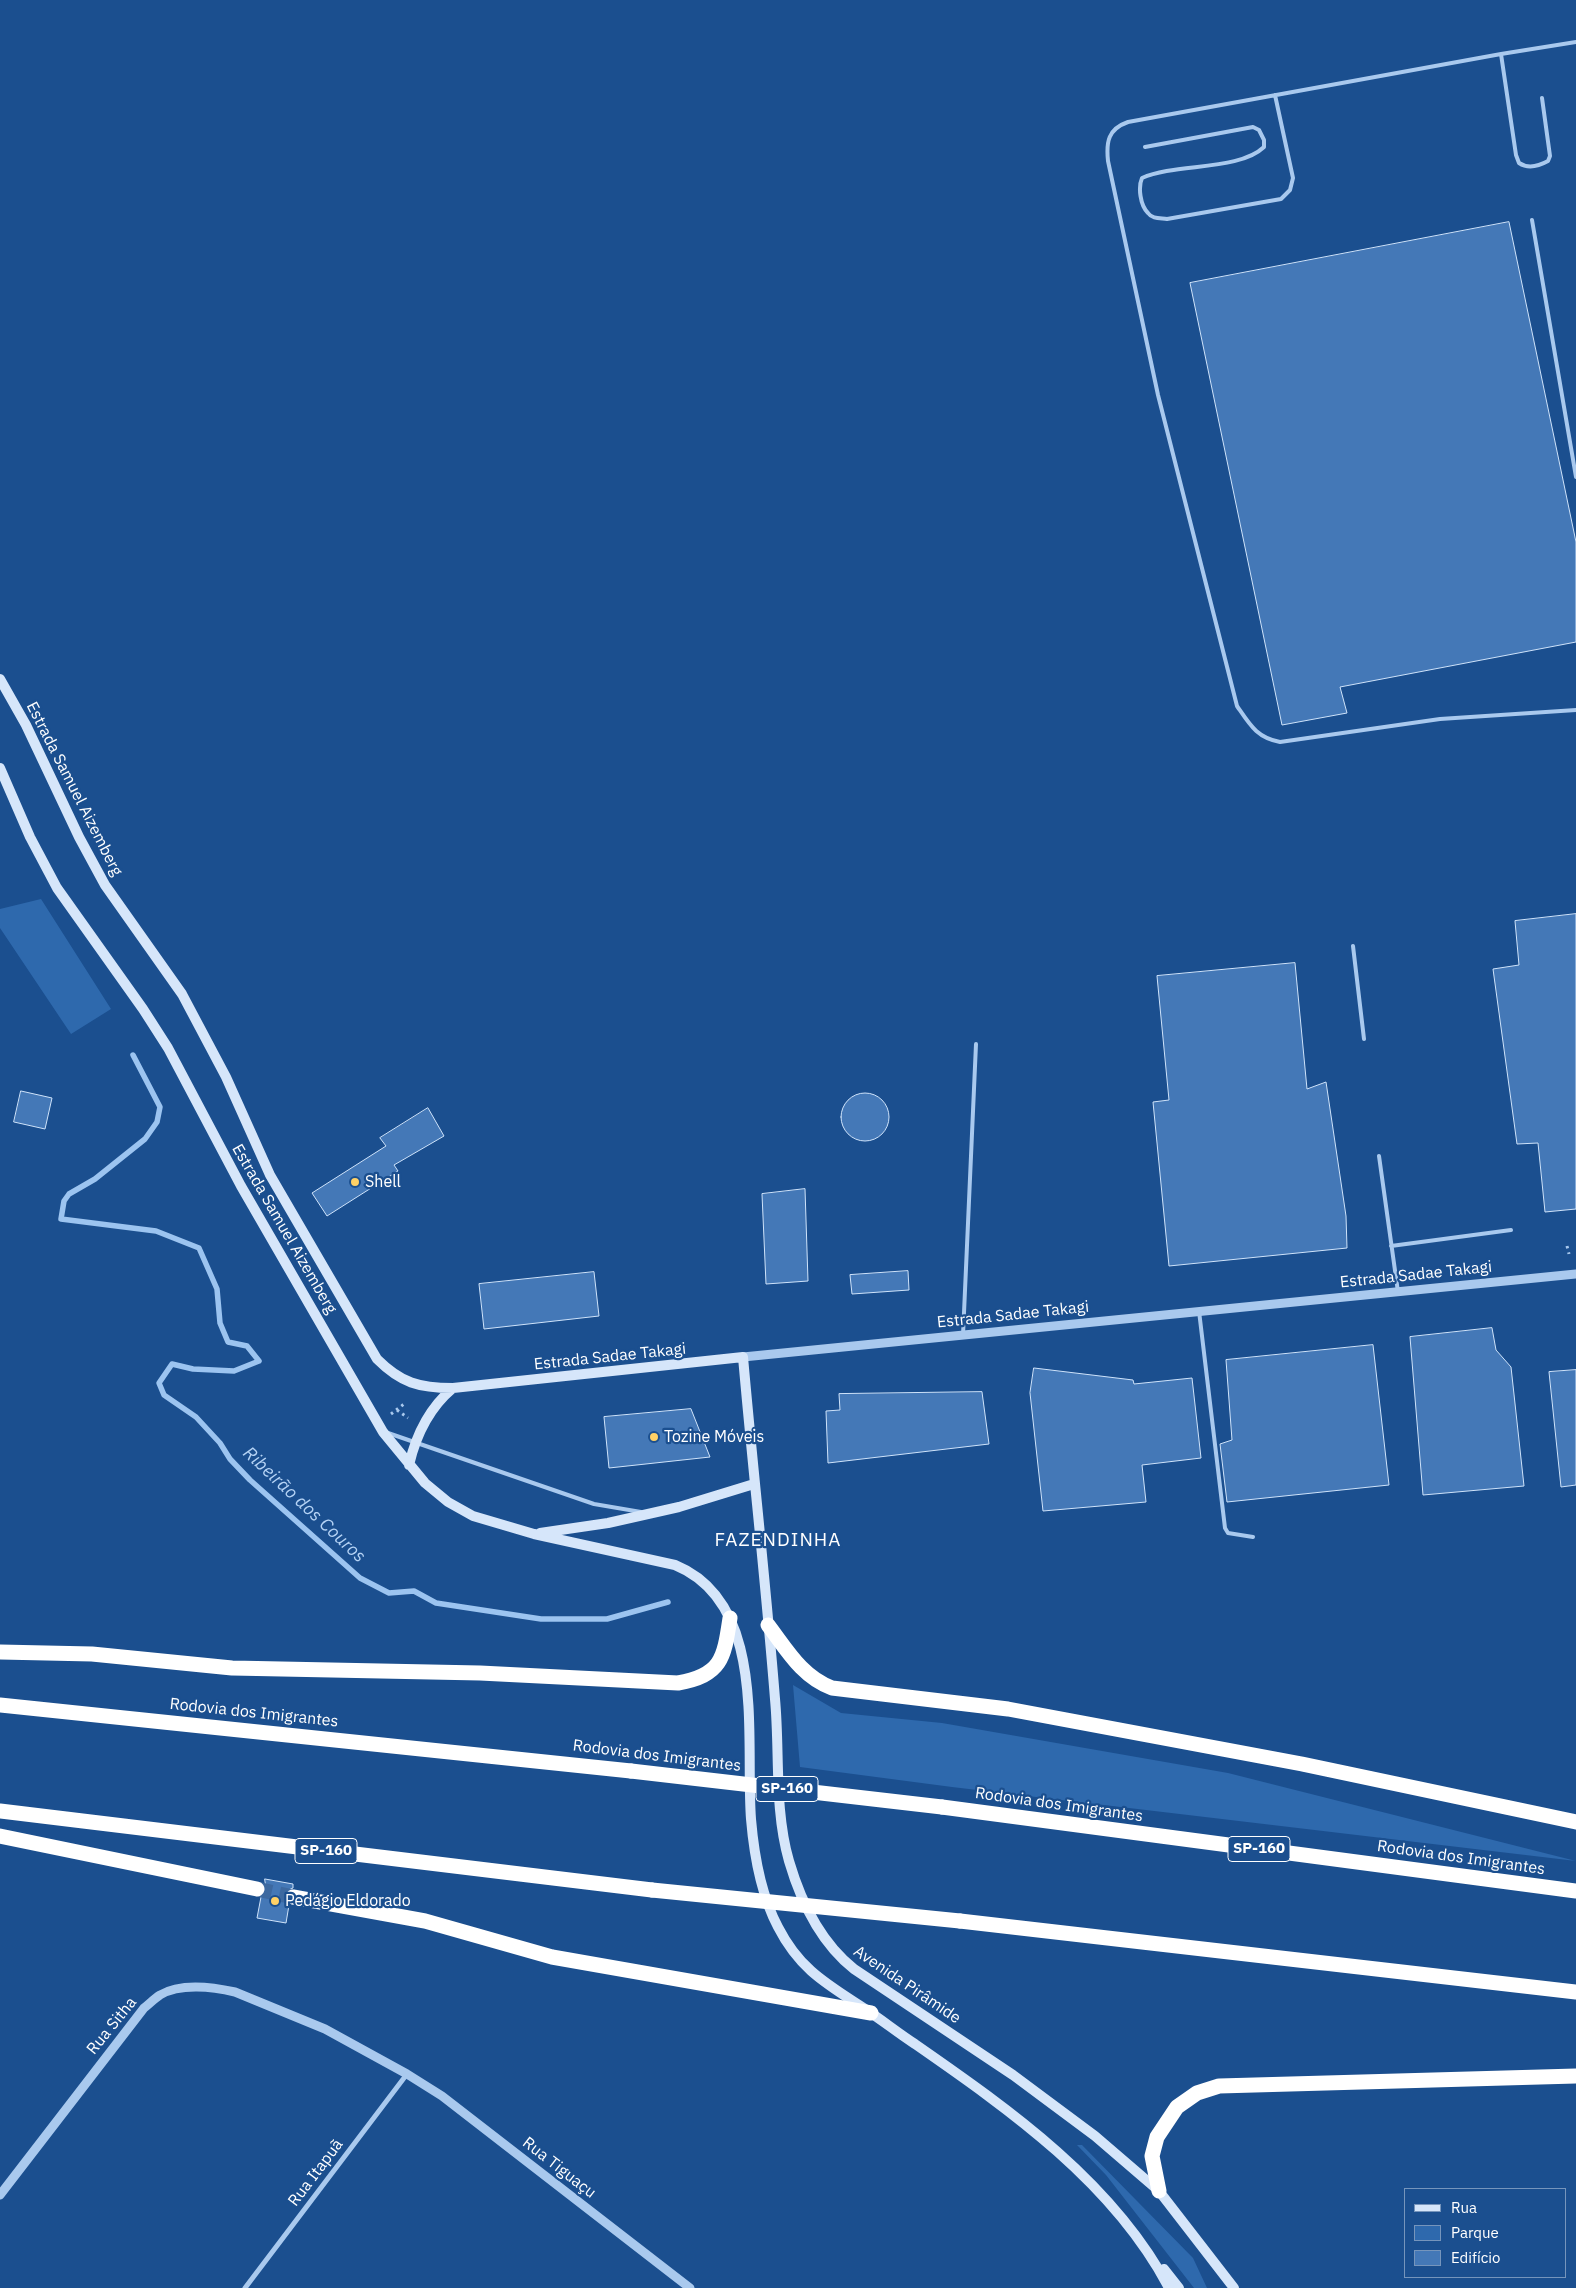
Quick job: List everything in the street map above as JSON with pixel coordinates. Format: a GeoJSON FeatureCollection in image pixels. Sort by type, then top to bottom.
{"type":"FeatureCollection","features":[{"type":"Feature","properties":{"kind":"highway"},"geometry":{"type":"LineString","coordinates":[[0,1652],[92,1654],[232,1668],[480,1673],[678,1683],[696,1680],[718,1666],[725,1651],[730,1618]]}},
{"type":"Feature","properties":{"kind":"highway"},"geometry":{"type":"LineString","coordinates":[[768,1625],[803,1672],[832,1688],[1018,1711],[1302,1764],[1576,1822]]}},
{"type":"Feature","properties":{"kind":"highway","name":"Rodovia dos Imigrantes"},"geometry":{"type":"LineString","coordinates":[[0,1705],[631,1770],[942,1807],[1576,1891]]}},
{"type":"Feature","properties":{"kind":"highway","name":"SP-160"},"geometry":{"type":"LineString","coordinates":[[0,1811],[652,1890],[960,1921],[1576,1992]]}},
{"type":"Feature","properties":{"kind":"highway"},"geometry":{"type":"LineString","coordinates":[[0,1836],[256,1889]]}},
{"type":"Feature","properties":{"kind":"highway"},"geometry":{"type":"LineString","coordinates":[[293,1897],[425,1921],[552,1957],[870,2013]]}},
{"type":"Feature","properties":{"kind":"highway"},"geometry":{"type":"LineString","coordinates":[[1159,2191],[1152,2156],[1156,2137],[1177,2107],[1197,2093],[1219,2086],[1576,2076]]}},
{"type":"Feature","properties":{"kind":"main road","name":"Estrada Samuel Aizemberg"},"geometry":{"type":"LineString","coordinates":[[0,679],[26,725],[79,837],[105,885],[182,994],[226,1077],[270,1175],[377,1359],[390,1372],[408,1382],[435,1388],[453,1388]]}},
{"type":"Feature","properties":{"kind":"main road","name":"Estrada Samuel Aizemberg"},"geometry":{"type":"LineString","coordinates":[[0,768],[30,837],[57,888],[168,1048],[237,1179],[383,1432],[408,1465],[436,1493],[473,1516],[534,1534],[661,1562],[691,1572],[702,1580],[716,1595],[730,1618]]}},
{"type":"Feature","properties":{"kind":"main road","name":"Estrada Sadae Takagi"},"geometry":{"type":"LineString","coordinates":[[453,1388],[743,1357]]}},
{"type":"Feature","properties":{"kind":"main road","name":"Avenida Pirâmide"},"geometry":{"type":"LineString","coordinates":[[743,1357],[779,1740],[780,1808],[783,1833],[789,1861],[815,1925],[839,1957],[854,1969],[1013,2075],[1095,2136],[1159,2191],[1234,2288]]}},
{"type":"Feature","properties":{"kind":"main road"},"geometry":{"type":"LineString","coordinates":[[408,1465],[414,1442],[436,1403],[453,1388]]}},
{"type":"Feature","properties":{"kind":"main road"},"geometry":{"type":"LineString","coordinates":[[534,1534],[608,1523],[652,1513],[754,1484]]}},
{"type":"Feature","properties":{"kind":"main road"},"geometry":{"type":"LineString","coordinates":[[730,1618],[738,1638],[746,1682],[751,1819],[757,1864],[764,1892],[777,1926],[794,1954],[822,1983],[870,2013],[970,2082],[1031,2129],[1101,2195],[1155,2262],[1172,2278],[1179,2288]]}},
{"type":"Feature","properties":{"kind":"main road"},"geometry":{"type":"LineString","coordinates":[[1155,2262],[1169,2288]]}},
{"type":"Feature","properties":{"kind":"street","name":"Estrada Sadae Takagi"},"geometry":{"type":"LineString","coordinates":[[743,1357],[1576,1274]]}},
{"type":"Feature","properties":{"kind":"street","name":"Rua Sitha"},"geometry":{"type":"LineString","coordinates":[[0,2195],[144,2008],[161,1994],[174,1990],[221,1988],[235,1992],[325,2029],[407,2074]]}},
{"type":"Feature","properties":{"kind":"street","name":"Rua Itapuã"},"geometry":{"type":"LineString","coordinates":[[247,2286],[407,2074]]}},
{"type":"Feature","properties":{"kind":"street","name":"Rua Tiguaçu"},"geometry":{"type":"LineString","coordinates":[[407,2074],[442,2096],[690,2288]]}},
{"type":"Feature","properties":{"kind":"street"},"geometry":{"type":"LineString","coordinates":[[247,2286],[255,2288]]}},
{"type":"Feature","properties":{"kind":"lane"},"geometry":{"type":"LineString","coordinates":[[1576,42],[1128,122],[1118,126],[1109,136],[1107,146],[1108,161],[1158,395],[1237,706],[1252,728],[1267,740],[1280,742],[1440,720],[1576,710]]}},
{"type":"Feature","properties":{"kind":"lane"},"geometry":{"type":"LineString","coordinates":[[1501,54],[1516,155],[1519,163],[1523,166],[1539,166],[1548,161],[1550,156],[1542,98]]}},
{"type":"Feature","properties":{"kind":"lane"},"geometry":{"type":"LineString","coordinates":[[1145,147],[1253,127],[1259,130],[1264,140],[1264,148],[1249,158],[1164,172],[1142,178],[1139,185],[1143,203],[1148,214],[1156,218],[1167,219],[1281,200],[1290,190],[1293,178],[1275,95]]}},
{"type":"Feature","properties":{"kind":"lane"},"geometry":{"type":"LineString","coordinates":[[1532,220],[1576,477]]}},
{"type":"Feature","properties":{"kind":"lane"},"geometry":{"type":"LineString","coordinates":[[1353,946],[1364,1039]]}},
{"type":"Feature","properties":{"kind":"lane"},"geometry":{"type":"LineString","coordinates":[[963,1335],[976,1044]]}},
{"type":"Feature","properties":{"kind":"lane"},"geometry":{"type":"LineString","coordinates":[[1379,1156],[1398,1292]]}},
{"type":"Feature","properties":{"kind":"lane"},"geometry":{"type":"LineString","coordinates":[[1391,1246],[1511,1230]]}},
{"type":"Feature","properties":{"kind":"lane"},"geometry":{"type":"LineString","coordinates":[[1199,1311],[1225,1528],[1228,1533],[1254,1537]]}},
{"type":"Feature","properties":{"kind":"lane"},"geometry":{"type":"LineString","coordinates":[[383,1432],[594,1504],[652,1513]]}},
{"type":"Feature","properties":{"kind":"path"},"geometry":{"type":"LineString","coordinates":[[1567,1246],[1569,1254]]}},
{"type":"Feature","properties":{"kind":"path"},"geometry":{"type":"LineString","coordinates":[[391,1414],[404,1404]]}},
{"type":"Feature","properties":{"kind":"path"},"geometry":{"type":"LineString","coordinates":[[397,1410],[408,1418]]}},
{"type":"Feature","properties":{"kind":"green space"},"geometry":{"type":"Polygon","coordinates":[[[41,899],[111,1009],[71,1034],[0,928],[0,909],[41,899]]]}},
{"type":"Feature","properties":{"kind":"green space"},"geometry":{"type":"Polygon","coordinates":[[[793,1685],[841,1713],[942,1723],[1228,1773],[1576,1861],[952,1787],[800,1767],[793,1685]]]}},
{"type":"Feature","properties":{"kind":"green space"},"geometry":{"type":"Polygon","coordinates":[[[1077,2145],[1082,2145],[1193,2258],[1207,2288],[1194,2288],[1106,2175],[1077,2145]]]}},
{"type":"Feature","properties":{"kind":"building"},"geometry":{"type":"Polygon","coordinates":[[[1509,222],[1576,542],[1576,642],[1340,687],[1347,713],[1282,725],[1190,283],[1509,222]]]}},
{"type":"Feature","properties":{"kind":"building"},"geometry":{"type":"Polygon","coordinates":[[[1576,914],[1576,1209],[1545,1212],[1538,1143],[1517,1144],[1493,969],[1519,965],[1515,921],[1576,914]]]}},
{"type":"Feature","properties":{"kind":"building"},"geometry":{"type":"Polygon","coordinates":[[[1295,963],[1307,1089],[1326,1082],[1346,1216],[1347,1248],[1169,1266],[1153,1102],[1169,1100],[1157,976],[1295,963]]]}},
{"type":"Feature","properties":{"kind":"building"},"geometry":{"type":"Polygon","coordinates":[[[21,1091],[52,1098],[45,1129],[14,1122],[21,1091]]]}},
{"type":"Feature","properties":{"kind":"building"},"geometry":{"type":"Polygon","coordinates":[[[865,1093],[874,1095],[882,1100],[887,1108],[889,1117],[887,1126],[882,1134],[874,1139],[865,1141],[856,1139],[848,1134],[843,1126],[841,1117],[843,1108],[848,1100],[856,1095],[865,1093]]]}},
{"type":"Feature","properties":{"kind":"building","name":"Shell"},"geometry":{"type":"Polygon","coordinates":[[[428,1108],[444,1136],[394,1165],[398,1171],[327,1216],[312,1193],[386,1146],[380,1138],[428,1108]]]}},
{"type":"Feature","properties":{"kind":"building"},"geometry":{"type":"Polygon","coordinates":[[[805,1189],[808,1281],[766,1284],[762,1194],[805,1189]]]}},
{"type":"Feature","properties":{"kind":"building"},"geometry":{"type":"Polygon","coordinates":[[[908,1271],[909,1290],[852,1294],[850,1275],[908,1271]]]}},
{"type":"Feature","properties":{"kind":"building"},"geometry":{"type":"Polygon","coordinates":[[[594,1272],[599,1316],[484,1329],[479,1284],[594,1272]]]}},
{"type":"Feature","properties":{"kind":"building"},"geometry":{"type":"Polygon","coordinates":[[[1492,1328],[1496,1350],[1511,1367],[1524,1486],[1423,1495],[1410,1337],[1492,1328]]]}},
{"type":"Feature","properties":{"kind":"building"},"geometry":{"type":"Polygon","coordinates":[[[1373,1345],[1389,1485],[1227,1502],[1220,1444],[1232,1440],[1226,1360],[1373,1345]]]}},
{"type":"Feature","properties":{"kind":"building"},"geometry":{"type":"Polygon","coordinates":[[[1034,1368],[1133,1380],[1134,1384],[1192,1378],[1201,1458],[1142,1465],[1146,1502],[1043,1511],[1030,1393],[1034,1368]]]}},
{"type":"Feature","properties":{"kind":"building"},"geometry":{"type":"Polygon","coordinates":[[[1576,1370],[1576,1485],[1561,1487],[1549,1372],[1576,1370]]]}},
{"type":"Feature","properties":{"kind":"building"},"geometry":{"type":"Polygon","coordinates":[[[982,1392],[989,1444],[828,1463],[826,1411],[840,1410],[839,1394],[982,1392]]]}},
{"type":"Feature","properties":{"kind":"building","name":"Tozine Móveis"},"geometry":{"type":"Polygon","coordinates":[[[691,1409],[710,1457],[609,1468],[604,1417],[691,1409]]]}},
{"type":"Feature","properties":{"kind":"building","name":"Pedágio Eldorado"},"geometry":{"type":"Polygon","coordinates":[[[265,1879],[293,1884],[293,1888],[286,1891],[284,1896],[284,1901],[289,1905],[286,1923],[257,1918],[261,1897],[266,1890],[265,1879]]]}},
{"type":"Feature","properties":{"kind":"waterway","name":"Ribeirão dos Couros"},"geometry":{"type":"LineString","coordinates":[[133,1055],[160,1107],[157,1122],[145,1139],[95,1179],[69,1194],[64,1201],[61,1219],[156,1231],[199,1248],[217,1289],[220,1323],[228,1342],[247,1346],[259,1361],[234,1371],[193,1369],[172,1364],[159,1383],[164,1395],[196,1417],[220,1443],[230,1459],[250,1480],[360,1578],[389,1593],[414,1591],[436,1603],[541,1619],[607,1619],[668,1602]]}},
{"type":"Feature","properties":{"kind":"tunnel"},"geometry":{"type":"LineString","coordinates":[[257,1889],[293,1897]]}},
{"type":"Feature","properties":{"kind":"place","name":"Shell"},"geometry":{"type":"Point","coordinates":[355,1182]}},
{"type":"Feature","properties":{"kind":"place","name":"Tozine Móveis"},"geometry":{"type":"Point","coordinates":[654,1437]}},
{"type":"Feature","properties":{"kind":"place","name":"Pedágio Eldorado"},"geometry":{"type":"Point","coordinates":[275,1901]}},
{"type":"Feature","properties":{"kind":"district","name":"FAZENDINHA"},"geometry":{"type":"Point","coordinates":[778,1541]}}]}
